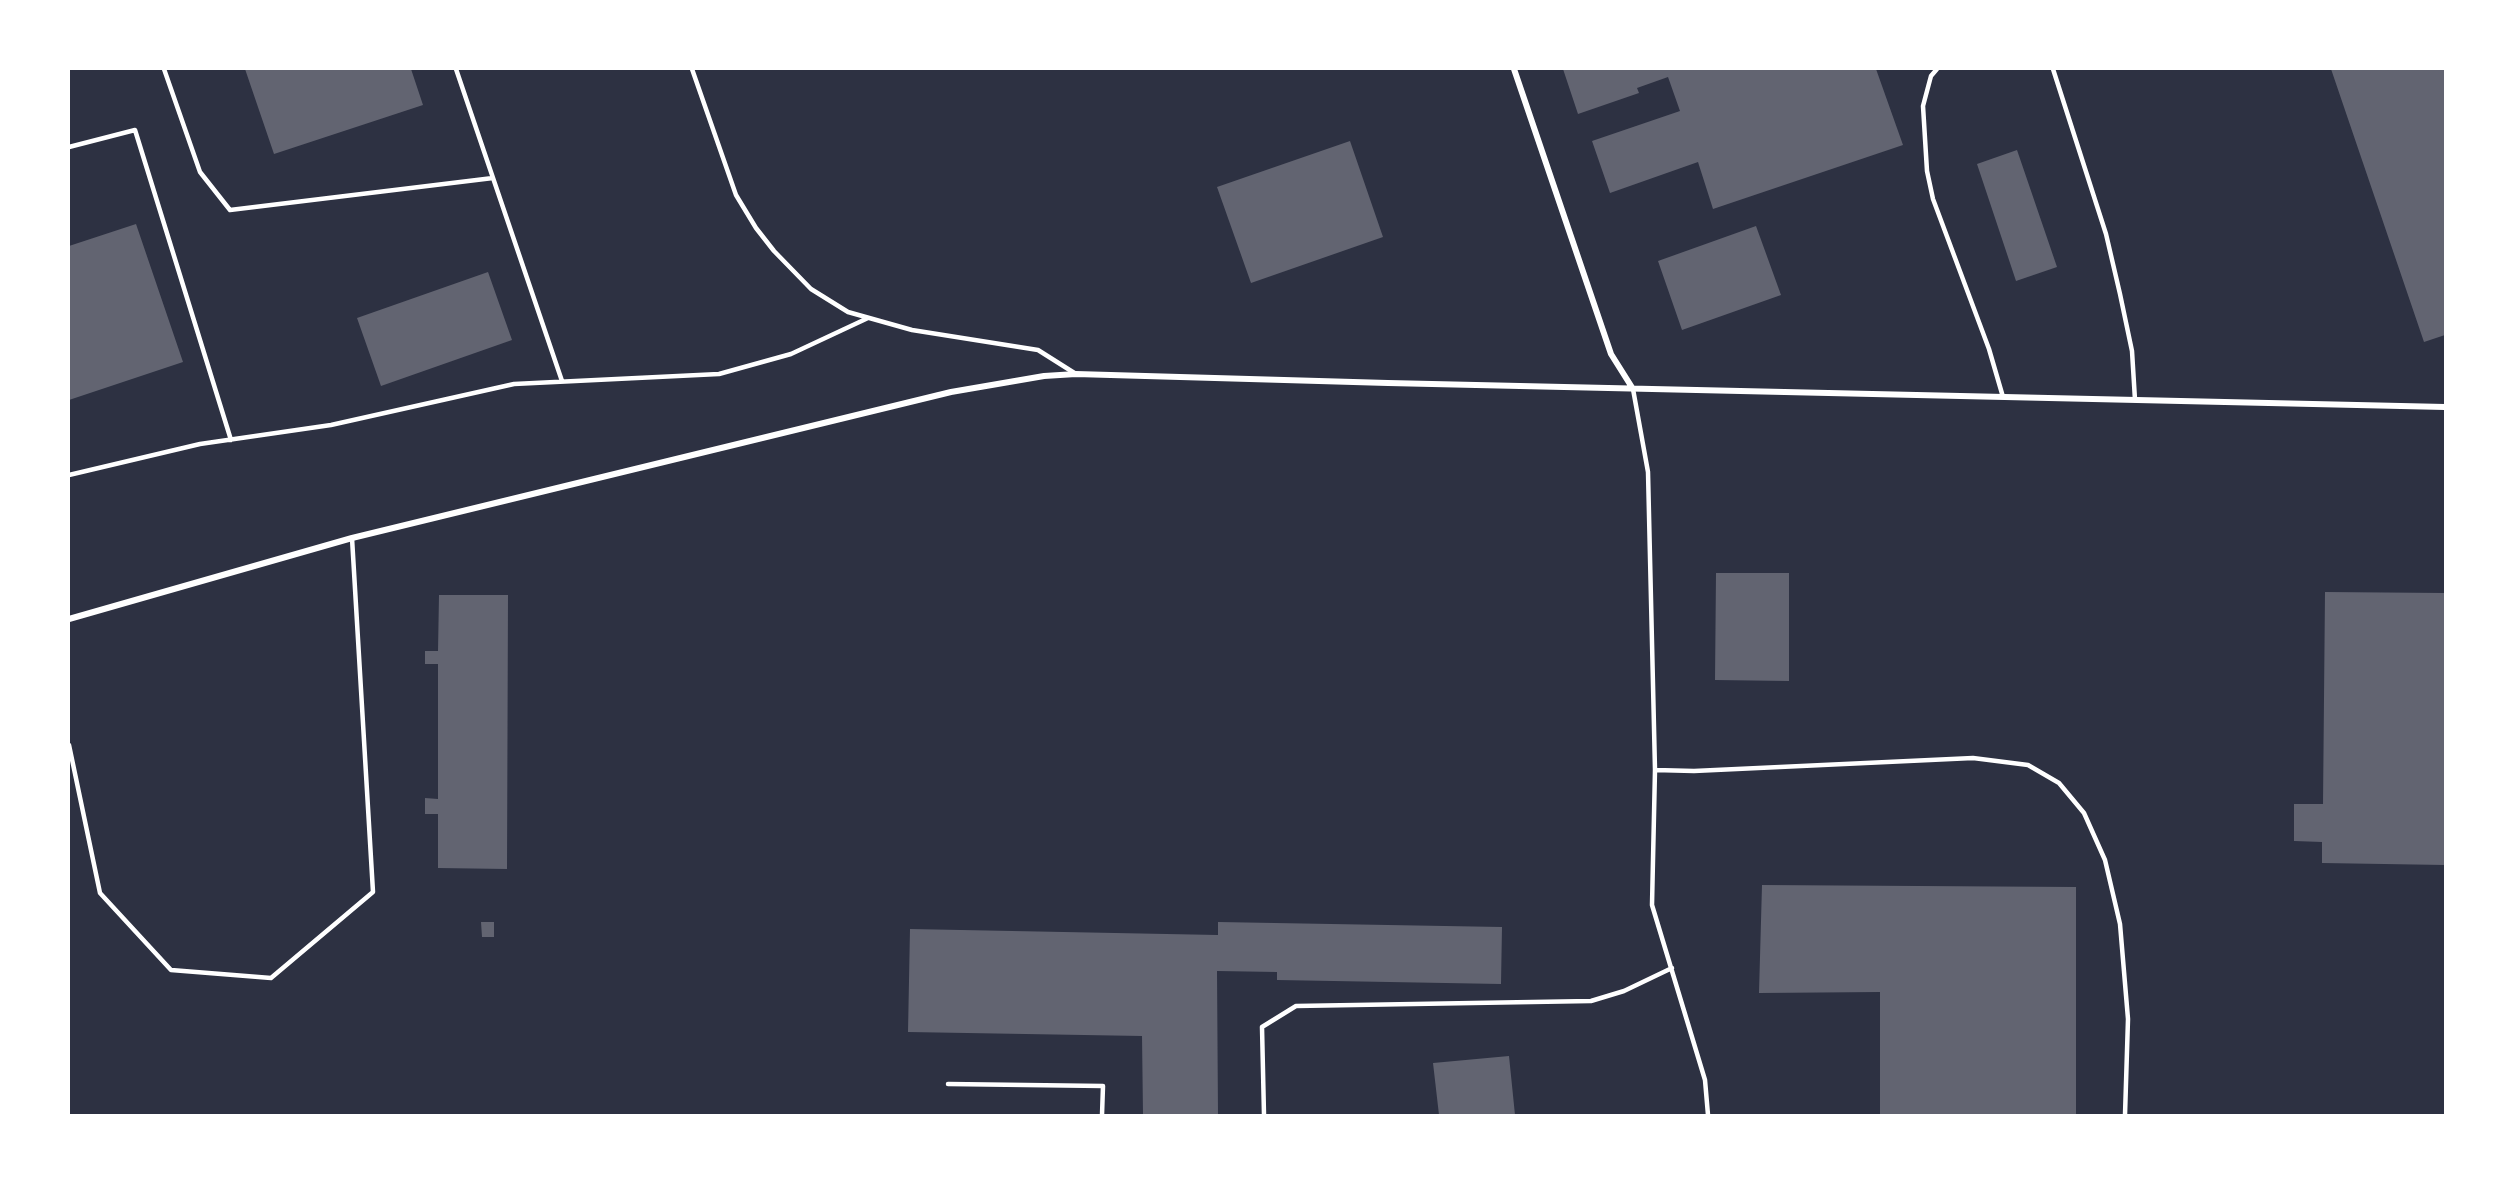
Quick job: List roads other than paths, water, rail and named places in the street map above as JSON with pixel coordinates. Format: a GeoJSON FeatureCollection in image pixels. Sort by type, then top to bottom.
{"type":"FeatureCollection","features":[{"type":"Feature","properties":{"kind":"street"},"geometry":{"type":"LineString","coordinates":[[1514,69],[1611,354],[1633,389]]}},
{"type":"Feature","properties":{"kind":"street"},"geometry":{"type":"LineString","coordinates":[[69,619],[128,604],[352,538],[951,392],[1044,376],[1076,374],[2445,407]]}},
{"type":"Feature","properties":{"kind":"lane"},"geometry":{"type":"LineString","coordinates":[[164,69],[200,172],[230,210],[493,177]]}},
{"type":"Feature","properties":{"kind":"lane"},"geometry":{"type":"LineString","coordinates":[[456,69],[562,381]]}},
{"type":"Feature","properties":{"kind":"lane"},"geometry":{"type":"LineString","coordinates":[[692,69],[736,195],[756,228],[774,251],[811,289],[848,312],[912,330],[1038,350],[1076,374]]}},
{"type":"Feature","properties":{"kind":"lane"},"geometry":{"type":"LineString","coordinates":[[1937,69],[1931,76],[1923,106],[1927,171],[1933,199],[1989,349],[2003,397]]}},
{"type":"Feature","properties":{"kind":"lane"},"geometry":{"type":"LineString","coordinates":[[2053,69],[2108,244],[2132,351],[2135,400]]}},
{"type":"Feature","properties":{"kind":"lane"},"geometry":{"type":"LineString","coordinates":[[69,147],[135,130],[231,440]]}},
{"type":"Feature","properties":{"kind":"lane"},"geometry":{"type":"LineString","coordinates":[[69,475],[200,444],[331,425],[514,384],[719,374],[790,354],[868,318]]}},
{"type":"Feature","properties":{"kind":"lane"},"geometry":{"type":"LineString","coordinates":[[1633,389],[1648,472],[1655,770],[1652,905],[1705,1080],[1708,1115]]}},
{"type":"Feature","properties":{"kind":"lane"},"geometry":{"type":"LineString","coordinates":[[69,745],[100,893],[171,970],[271,978],[373,892],[352,538]]}},
{"type":"Feature","properties":{"kind":"lane"},"geometry":{"type":"LineString","coordinates":[[1655,770],[1694,771],[1973,758],[2028,765],[2059,783],[2084,813],[2105,860],[2120,924],[2128,1019],[2125,1115]]}},
{"type":"Feature","properties":{"kind":"lane"},"geometry":{"type":"LineString","coordinates":[[1264,1115],[1262,1027],[1296,1006],[1590,1001],[1624,991],[1672,968]]}},
{"type":"Feature","properties":{"kind":"lane"},"geometry":{"type":"LineString","coordinates":[[948,1084],[1103,1086],[1102,1115]]}}]}
